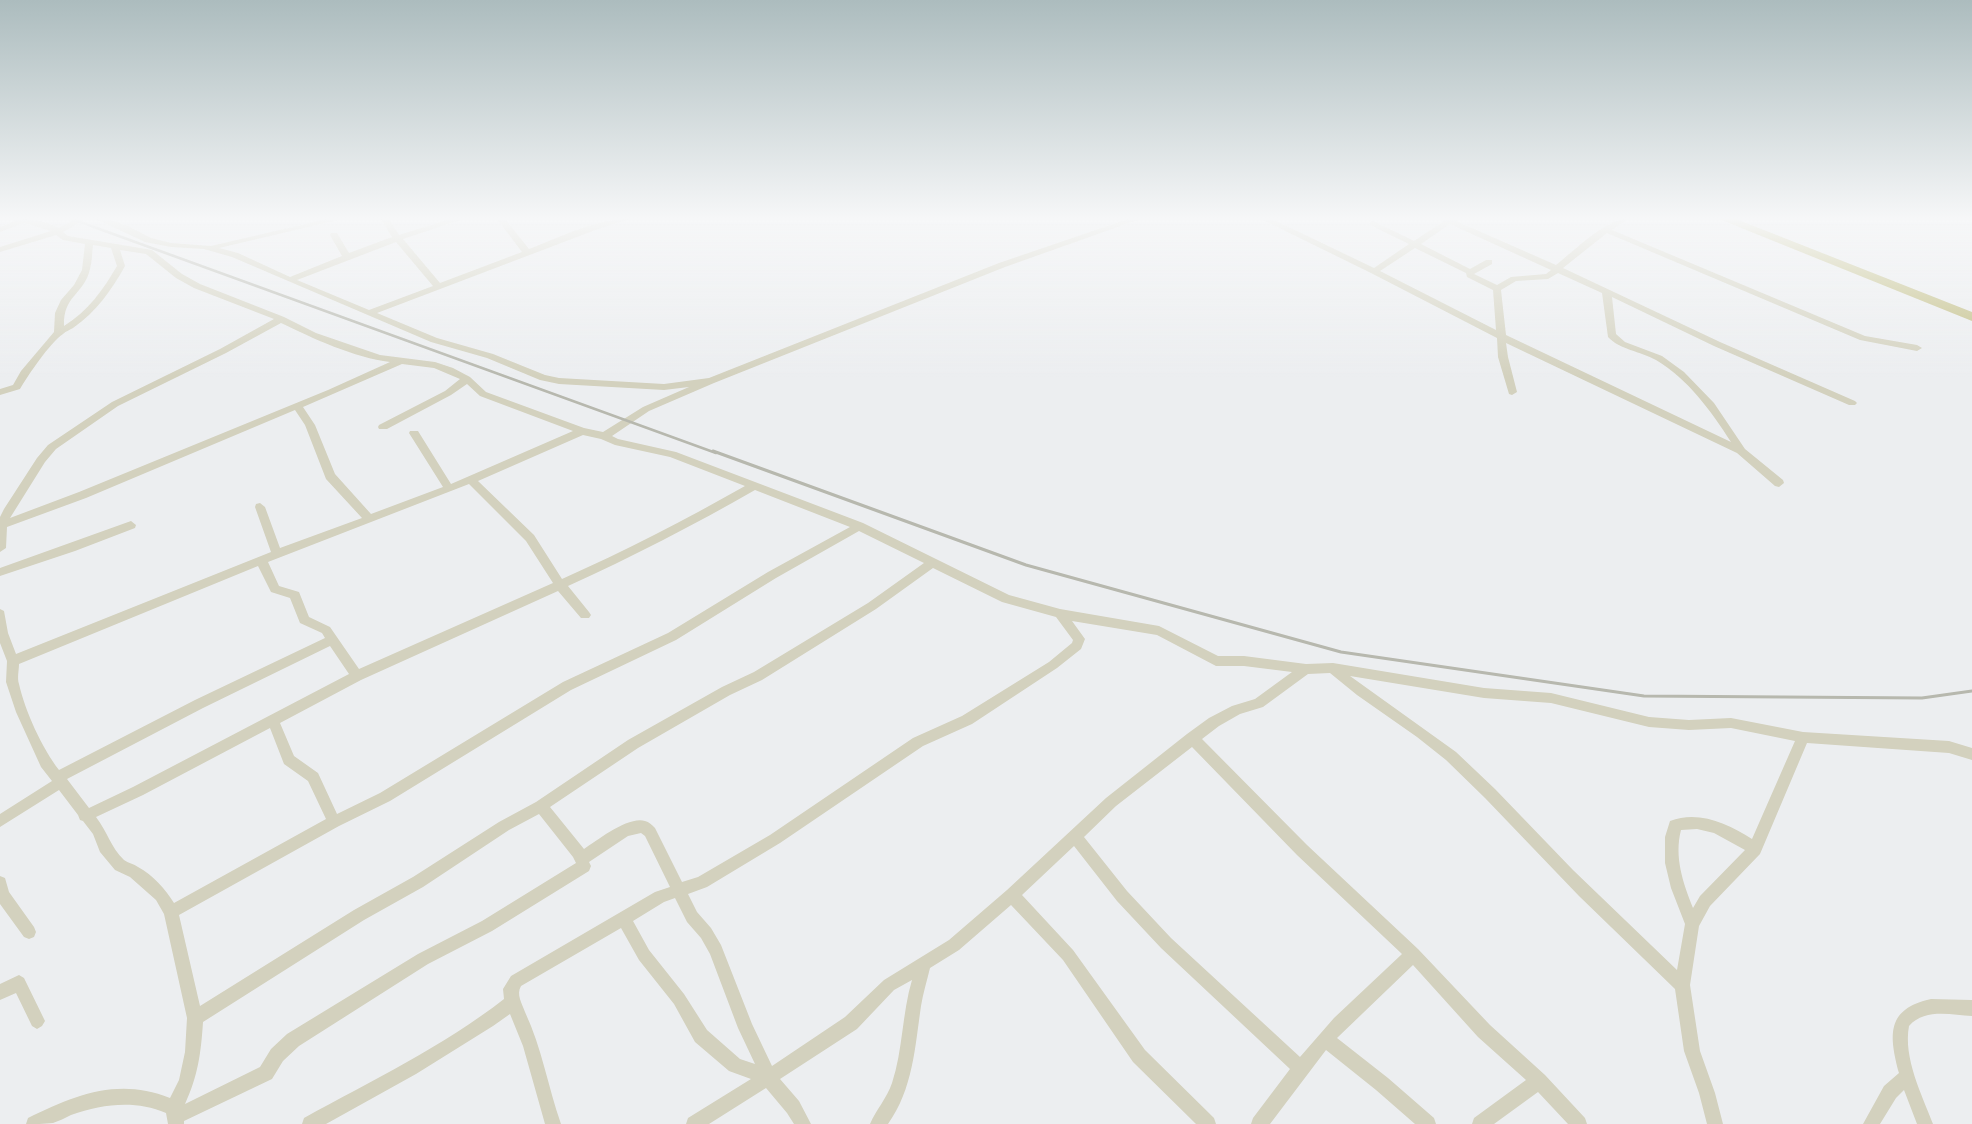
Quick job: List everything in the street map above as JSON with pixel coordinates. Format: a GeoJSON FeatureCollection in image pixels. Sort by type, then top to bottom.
{"type":"FeatureCollection","features":[{"type":"Feature","properties":{"kind":"highway"},"geometry":{"type":"LineString","coordinates":[[1859,271],[1972,316]]}},
{"type":"Feature","properties":{"kind":"street"},"geometry":{"type":"LineString","coordinates":[[59,332],[59,313],[64,302],[78,286],[85,271]]}},
{"type":"Feature","properties":{"kind":"street"},"geometry":{"type":"LineString","coordinates":[[0,392],[17,387],[24,373],[59,332],[86,314],[106,292],[118,271]]}},
{"type":"Feature","properties":{"kind":"street"},"geometry":{"type":"LineString","coordinates":[[173,271],[197,286],[281,319],[322,338],[379,358],[435,365],[467,379],[483,394],[582,431],[604,436],[615,442],[672,454],[859,526],[1006,599],[1060,614],[1159,631],[1216,661],[1244,661],[1306,669],[1333,668],[1484,693],[1551,698],[1649,722],[1689,725],[1731,723],[1804,737],[1949,747],[1972,754]]}},
{"type":"Feature","properties":{"kind":"street"},"geometry":{"type":"LineString","coordinates":[[272,271],[434,340],[490,356],[543,378],[559,381],[664,387],[711,381]]}},
{"type":"Feature","properties":{"kind":"street"},"geometry":{"type":"LineString","coordinates":[[290,280],[311,271]]}},
{"type":"Feature","properties":{"kind":"street"},"geometry":{"type":"LineString","coordinates":[[426,271],[439,286]]}},
{"type":"Feature","properties":{"kind":"street"},"geometry":{"type":"LineString","coordinates":[[368,313],[478,271]]}},
{"type":"Feature","properties":{"kind":"street"},"geometry":{"type":"LineString","coordinates":[[604,436],[646,409],[711,381],[986,271]]}},
{"type":"Feature","properties":{"kind":"street"},"geometry":{"type":"LineString","coordinates":[[1375,271],[1502,337],[1742,451],[1779,483]]}},
{"type":"Feature","properties":{"kind":"street"},"geometry":{"type":"LineString","coordinates":[[1497,289],[1514,279],[1545,277],[1552,271]]}},
{"type":"Feature","properties":{"kind":"street"},"geometry":{"type":"LineString","coordinates":[[1564,271],[1718,344],[1852,403]]}},
{"type":"Feature","properties":{"kind":"street"},"geometry":{"type":"LineString","coordinates":[[1705,271],[1864,338],[1916,348]]}},
{"type":"Feature","properties":{"kind":"street"},"geometry":{"type":"LineString","coordinates":[[1470,272],[1472,277],[1497,289]]}},
{"type":"Feature","properties":{"kind":"street"},"geometry":{"type":"LineString","coordinates":[[1497,289],[1503,357],[1512,392]]}},
{"type":"Feature","properties":{"kind":"street"},"geometry":{"type":"LineString","coordinates":[[1606,291],[1611,335],[1614,339],[1621,344],[1654,355],[1677,370],[1726,425],[1742,451]]}},
{"type":"Feature","properties":{"kind":"street"},"geometry":{"type":"LineString","coordinates":[[0,548],[5,511],[52,447],[88,420],[114,404],[223,351],[281,319]]}},
{"type":"Feature","properties":{"kind":"street"},"geometry":{"type":"LineString","coordinates":[[2,525],[51,509],[200,444],[297,406],[400,361]]}},
{"type":"Feature","properties":{"kind":"street"},"geometry":{"type":"LineString","coordinates":[[383,427],[448,393],[467,379]]}},
{"type":"Feature","properties":{"kind":"street"},"geometry":{"type":"LineString","coordinates":[[297,406],[310,424],[330,476],[368,518]]}},
{"type":"Feature","properties":{"kind":"street"},"geometry":{"type":"LineString","coordinates":[[13,661],[260,560],[449,489],[582,431]]}},
{"type":"Feature","properties":{"kind":"street"},"geometry":{"type":"LineString","coordinates":[[414,433],[449,489]]}},
{"type":"Feature","properties":{"kind":"street"},"geometry":{"type":"LineString","coordinates":[[470,479],[530,538],[560,585],[585,615]]}},
{"type":"Feature","properties":{"kind":"street"},"geometry":{"type":"LineString","coordinates":[[84,816],[138,791],[357,676],[560,585],[694,520],[753,486]]}},
{"type":"Feature","properties":{"kind":"street"},"geometry":{"type":"LineString","coordinates":[[260,507],[278,554]]}},
{"type":"Feature","properties":{"kind":"street"},"geometry":{"type":"LineString","coordinates":[[0,572],[131,525]]}},
{"type":"Feature","properties":{"kind":"street"},"geometry":{"type":"LineString","coordinates":[[170,912],[402,786],[567,686],[597,669],[637,654],[802,557],[838,540],[859,526]]}},
{"type":"Feature","properties":{"kind":"street"},"geometry":{"type":"LineString","coordinates":[[260,560],[275,589],[295,595],[304,620],[326,630],[357,676]]}},
{"type":"Feature","properties":{"kind":"street"},"geometry":{"type":"LineString","coordinates":[[195,1018],[359,915],[418,882],[504,826],[541,806],[634,744],[726,691],[758,676],[872,606],[932,563]]}},
{"type":"Feature","properties":{"kind":"street"},"geometry":{"type":"LineString","coordinates":[[0,614],[1,633],[13,661],[12,682],[22,712],[46,763],[84,816],[98,830],[105,847],[120,866],[135,872],[161,895],[170,912],[195,1018],[193,1052],[187,1081],[175,1116]]}},
{"type":"Feature","properties":{"kind":"street"},"geometry":{"type":"LineString","coordinates":[[553,1124],[518,1012],[512,1002],[511,989],[516,981],[660,897],[702,882],[775,839],[918,742],[967,720],[1053,665],[1077,646],[1079,639],[1060,614]]}},
{"type":"Feature","properties":{"kind":"street"},"geometry":{"type":"LineString","coordinates":[[0,821],[59,780],[199,704],[333,640]]}},
{"type":"Feature","properties":{"kind":"street"},"geometry":{"type":"LineString","coordinates":[[1333,668],[1359,691],[1382,704],[1453,758],[1682,985]]}},
{"type":"Feature","properties":{"kind":"street"},"geometry":{"type":"LineString","coordinates":[[694,1124],[769,1078],[852,1022],[889,985],[923,966],[972,930],[1111,802],[1192,738],[1224,715],[1270,696],[1306,669]]}},
{"type":"Feature","properties":{"kind":"street"},"geometry":{"type":"LineString","coordinates":[[273,721],[289,760],[313,778],[334,822]]}},
{"type":"Feature","properties":{"kind":"street"},"geometry":{"type":"LineString","coordinates":[[1714,1124],[1707,1093],[1692,1051],[1682,985],[1692,924],[1705,901],[1755,849],[1804,737]]}},
{"type":"Feature","properties":{"kind":"street"},"geometry":{"type":"LineString","coordinates":[[1192,738],[1302,850],[1413,954],[1484,1031],[1539,1081],[1579,1124]]}},
{"type":"Feature","properties":{"kind":"street"},"geometry":{"type":"LineString","coordinates":[[175,1116],[266,1073],[277,1055],[293,1040],[424,959],[487,926],[584,866],[582,859],[541,806]]}},
{"type":"Feature","properties":{"kind":"street"},"geometry":{"type":"LineString","coordinates":[[1692,924],[1677,888],[1670,841],[1675,825],[1689,820],[1707,824],[1731,833],[1755,849]]}},
{"type":"Feature","properties":{"kind":"street"},"geometry":{"type":"LineString","coordinates":[[582,859],[625,830],[643,826],[650,832],[692,917],[706,933],[716,950],[746,1028],[769,1078],[793,1107],[803,1124]]}},
{"type":"Feature","properties":{"kind":"street"},"geometry":{"type":"LineString","coordinates":[[1076,836],[1122,896],[1166,943],[1301,1068]]}},
{"type":"Feature","properties":{"kind":"street"},"geometry":{"type":"LineString","coordinates":[[0,883],[2,895],[29,932]]}},
{"type":"Feature","properties":{"kind":"street"},"geometry":{"type":"LineString","coordinates":[[1012,895],[1068,955],[1139,1056],[1208,1124]]}},
{"type":"Feature","properties":{"kind":"street"},"geometry":{"type":"LineString","coordinates":[[624,918],[644,955],[679,999],[701,1036],[735,1065],[769,1078]]}},
{"type":"Feature","properties":{"kind":"street"},"geometry":{"type":"LineString","coordinates":[[1259,1124],[1283,1095],[1301,1068],[1326,1040],[1413,954]]}},
{"type":"Feature","properties":{"kind":"street"},"geometry":{"type":"LineString","coordinates":[[878,1124],[892,1105],[906,1071],[913,1005],[923,966]]}},
{"type":"Feature","properties":{"kind":"street"},"geometry":{"type":"LineString","coordinates":[[0,992],[19,983],[37,1021]]}},
{"type":"Feature","properties":{"kind":"street"},"geometry":{"type":"LineString","coordinates":[[310,1124],[410,1068],[488,1020],[512,1002]]}},
{"type":"Feature","properties":{"kind":"street"},"geometry":{"type":"LineString","coordinates":[[1925,1124],[1908,1076],[1900,1032],[1908,1016],[1928,1007],[1972,1008]]}},
{"type":"Feature","properties":{"kind":"street"},"geometry":{"type":"LineString","coordinates":[[1326,1040],[1382,1084],[1428,1124]]}},
{"type":"Feature","properties":{"kind":"street"},"geometry":{"type":"LineString","coordinates":[[1870,1124],[1890,1092],[1908,1076]]}},
{"type":"Feature","properties":{"kind":"street"},"geometry":{"type":"LineString","coordinates":[[1480,1124],[1539,1081]]}},
{"type":"Feature","properties":{"kind":"street"},"geometry":{"type":"LineString","coordinates":[[34,1124],[77,1104],[118,1096],[157,1099],[175,1116]]}},
{"type":"Feature","properties":{"kind":"railway"},"geometry":{"type":"LineString","coordinates":[[216,271],[716,453]]}},
{"type":"Feature","properties":{"kind":"railway"},"geometry":{"type":"LineString","coordinates":[[713,451],[1026,565],[1341,652],[1644,696],[1922,698],[1972,691]]}}]}
